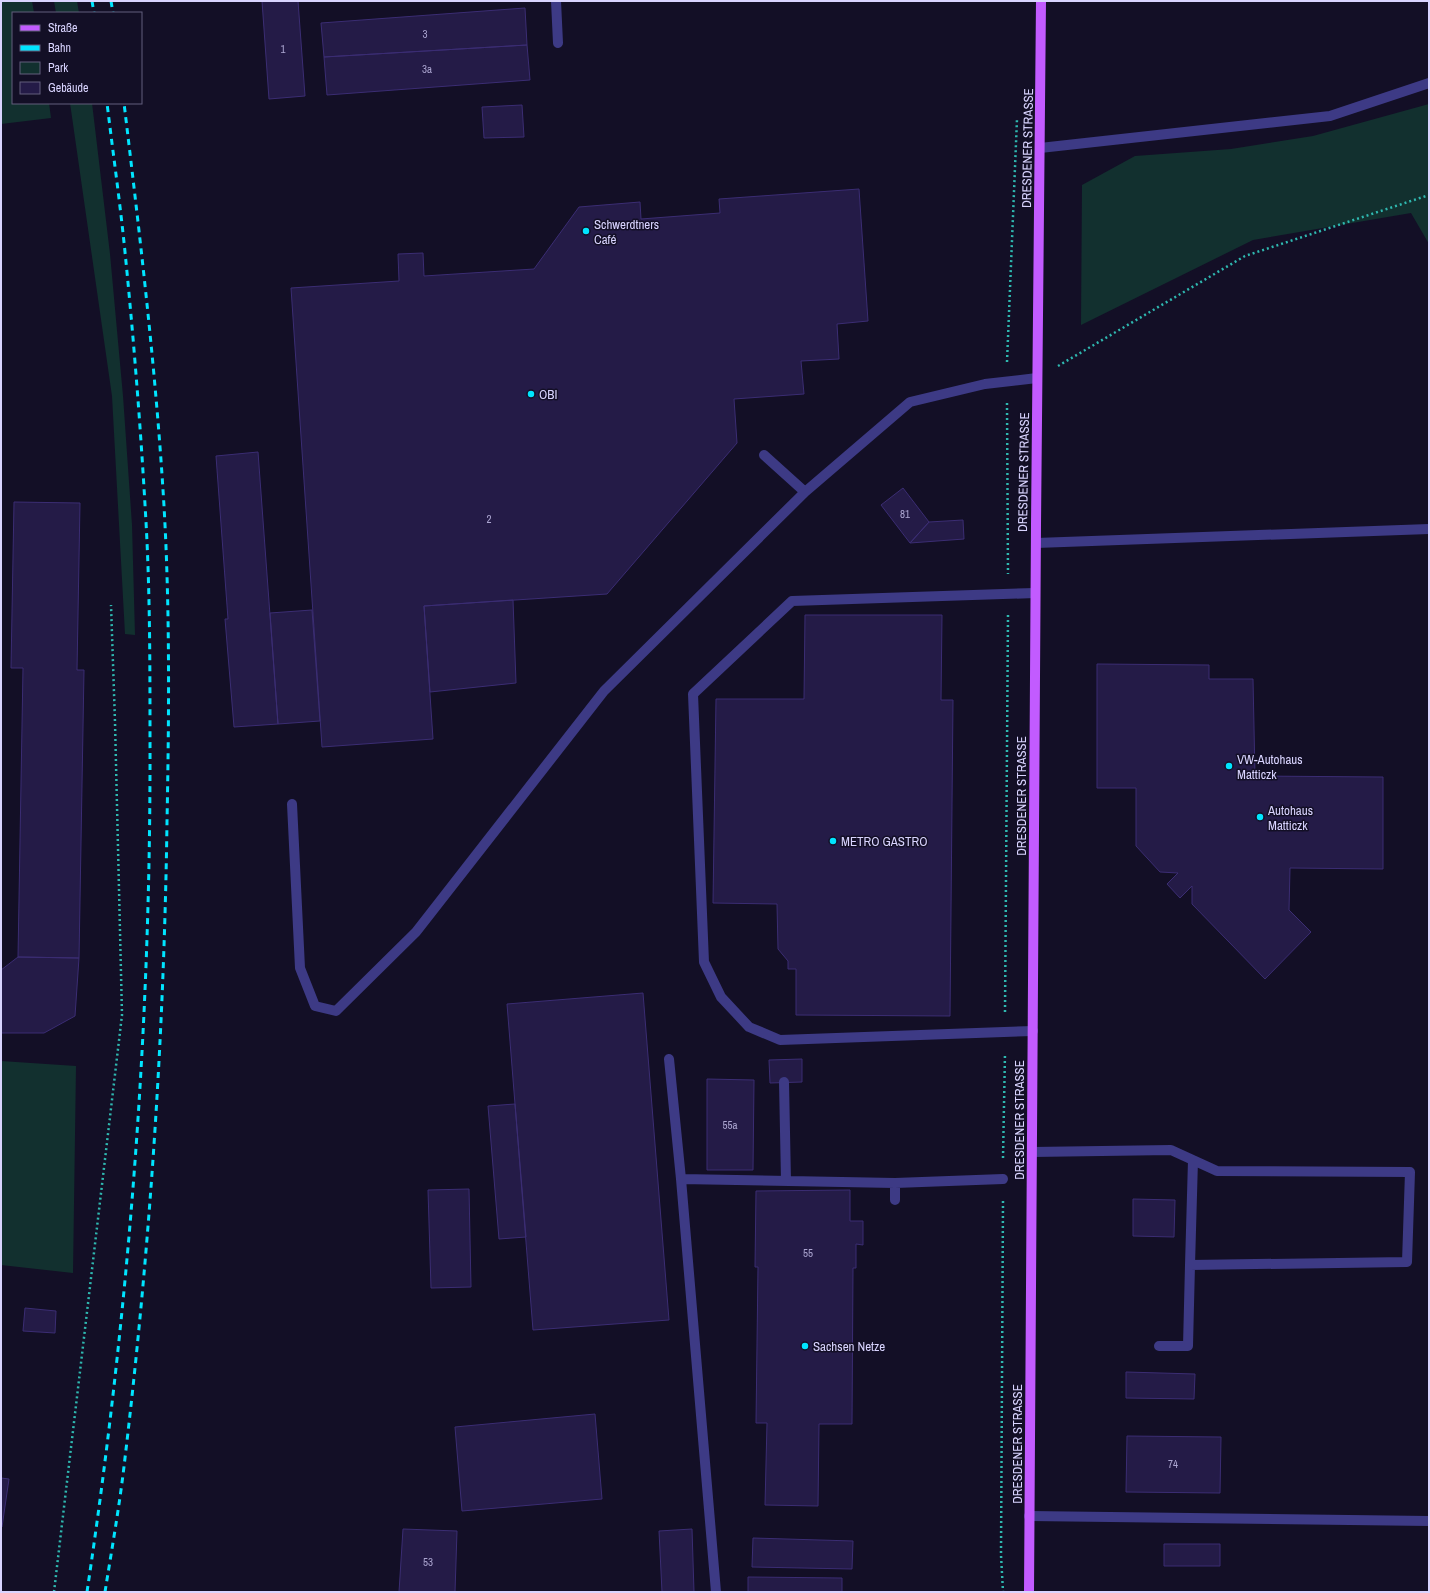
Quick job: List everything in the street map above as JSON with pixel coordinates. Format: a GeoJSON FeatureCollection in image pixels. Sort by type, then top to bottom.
{"type":"FeatureCollection","features":[{"type":"Feature","properties":{"kind":"main road","name":"DRESDENER STRASSE"},"geometry":{"type":"LineString","coordinates":[[1029,1592],[1035,593],[1042,1]]}},
{"type":"Feature","properties":{"kind":"street"},"geometry":{"type":"LineString","coordinates":[[556,1],[558,43]]}},
{"type":"Feature","properties":{"kind":"street"},"geometry":{"type":"LineString","coordinates":[[1040,148],[1330,116],[1429,83]]}},
{"type":"Feature","properties":{"kind":"street"},"geometry":{"type":"LineString","coordinates":[[292,804],[300,968],[315,1006],[336,1011],[416,932],[604,691],[805,492],[910,402],[985,384],[1037,378]]}},
{"type":"Feature","properties":{"kind":"street"},"geometry":{"type":"LineString","coordinates":[[764,455],[805,492]]}},
{"type":"Feature","properties":{"kind":"street"},"geometry":{"type":"LineString","coordinates":[[1036,543],[1429,529]]}},
{"type":"Feature","properties":{"kind":"street"},"geometry":{"type":"LineString","coordinates":[[1033,1031],[780,1040],[749,1027],[721,997],[704,962],[693,694],[792,601],[1035,593]]}},
{"type":"Feature","properties":{"kind":"street"},"geometry":{"type":"LineString","coordinates":[[669,1059],[681,1180],[716,1592]]}},
{"type":"Feature","properties":{"kind":"street"},"geometry":{"type":"LineString","coordinates":[[784,1082],[786,1181]]}},
{"type":"Feature","properties":{"kind":"street"},"geometry":{"type":"LineString","coordinates":[[1032,1152],[1171,1150],[1216,1171],[1410,1172],[1407,1262],[1190,1265]]}},
{"type":"Feature","properties":{"kind":"street"},"geometry":{"type":"LineString","coordinates":[[1159,1346],[1188,1346],[1193,1160]]}},
{"type":"Feature","properties":{"kind":"street"},"geometry":{"type":"LineString","coordinates":[[681,1180],[895,1184],[1003,1179]]}},
{"type":"Feature","properties":{"kind":"street"},"geometry":{"type":"LineString","coordinates":[[895,1184],[895,1200]]}},
{"type":"Feature","properties":{"kind":"street"},"geometry":{"type":"LineString","coordinates":[[1029,1516],[1429,1521]]}},
{"type":"Feature","properties":{"kind":"path"},"geometry":{"type":"LineString","coordinates":[[1003,1592],[1001,1555],[1008,594],[1006,382],[1017,115]]}},
{"type":"Feature","properties":{"kind":"path"},"geometry":{"type":"LineString","coordinates":[[1037,378],[1245,256],[1429,195]]}},
{"type":"Feature","properties":{"kind":"path"},"geometry":{"type":"LineString","coordinates":[[54,1592],[122,1015],[111,605]]}},
{"type":"Feature","properties":{"kind":"green space"},"geometry":{"type":"Polygon","coordinates":[[[1,1],[32,1],[34,12],[12,12],[12,104],[49,104],[51,118],[1,124],[1,1]]]}},
{"type":"Feature","properties":{"kind":"green space"},"geometry":{"type":"Polygon","coordinates":[[[54,1],[77,1],[79,12],[56,12],[54,1]]]}},
{"type":"Feature","properties":{"kind":"green space"},"geometry":{"type":"Polygon","coordinates":[[[70,104],[92,104],[110,254],[123,396],[132,525],[135,635],[125,634],[112,396],[70,104]]]}},
{"type":"Feature","properties":{"kind":"green space"},"geometry":{"type":"Polygon","coordinates":[[[1429,104],[1429,244],[1411,213],[1253,240],[1081,325],[1082,185],[1135,156],[1231,149],[1313,136],[1429,104]]]}},
{"type":"Feature","properties":{"kind":"green space"},"geometry":{"type":"Polygon","coordinates":[[[1,1061],[76,1066],[73,1273],[1,1265],[1,1061]]]}},
{"type":"Feature","properties":{"kind":"building"},"geometry":{"type":"Polygon","coordinates":[[[262,1],[298,1],[305,96],[269,99],[262,1]]]}},
{"type":"Feature","properties":{"kind":"building"},"geometry":{"type":"Polygon","coordinates":[[[525,8],[527,45],[324,57],[321,23],[525,8]]]}},
{"type":"Feature","properties":{"kind":"building"},"geometry":{"type":"Polygon","coordinates":[[[527,45],[530,80],[327,95],[324,57],[527,45]]]}},
{"type":"Feature","properties":{"kind":"building"},"geometry":{"type":"Polygon","coordinates":[[[522,105],[524,137],[484,138],[482,107],[522,105]]]}},
{"type":"Feature","properties":{"kind":"building"},"geometry":{"type":"Polygon","coordinates":[[[859,189],[868,321],[837,324],[839,359],[801,361],[804,394],[734,399],[737,443],[607,594],[424,606],[433,739],[322,747],[291,288],[399,281],[398,254],[423,253],[424,276],[534,269],[579,207],[640,202],[641,219],[720,213],[719,199],[859,189]]]}},
{"type":"Feature","properties":{"kind":"building"},"geometry":{"type":"Polygon","coordinates":[[[258,452],[278,724],[234,727],[225,619],[228,619],[216,456],[258,452]]]}},
{"type":"Feature","properties":{"kind":"building"},"geometry":{"type":"Polygon","coordinates":[[[903,488],[929,522],[910,543],[881,505],[903,488]]]}},
{"type":"Feature","properties":{"kind":"building"},"geometry":{"type":"Polygon","coordinates":[[[14,502],[80,503],[77,670],[84,670],[79,958],[18,957],[23,668],[11,668],[14,502]]]}},
{"type":"Feature","properties":{"kind":"building"},"geometry":{"type":"Polygon","coordinates":[[[963,520],[964,539],[910,543],[929,522],[963,520]]]}},
{"type":"Feature","properties":{"kind":"building"},"geometry":{"type":"Polygon","coordinates":[[[513,600],[516,683],[430,692],[424,606],[513,600]]]}},
{"type":"Feature","properties":{"kind":"building"},"geometry":{"type":"Polygon","coordinates":[[[312,610],[320,721],[278,724],[270,613],[312,610]]]}},
{"type":"Feature","properties":{"kind":"building","name":"METRO GASTRO"},"geometry":{"type":"Polygon","coordinates":[[[805,615],[942,615],[941,700],[953,700],[950,1016],[796,1015],[796,969],[788,969],[788,961],[778,949],[777,904],[713,903],[716,699],[804,699],[805,615]]]}},
{"type":"Feature","properties":{"kind":"building","name":"Autohaus Matticzk"},"geometry":{"type":"Polygon","coordinates":[[[1097,664],[1209,665],[1209,679],[1253,679],[1255,776],[1383,777],[1383,869],[1290,868],[1289,910],[1311,932],[1265,979],[1192,904],[1192,886],[1180,898],[1167,884],[1178,873],[1160,872],[1136,846],[1136,788],[1097,788],[1097,664]]]}},
{"type":"Feature","properties":{"kind":"building"},"geometry":{"type":"Polygon","coordinates":[[[18,957],[79,958],[75,1016],[44,1033],[1,1033],[1,970],[18,957]]]}},
{"type":"Feature","properties":{"kind":"building"},"geometry":{"type":"Polygon","coordinates":[[[643,993],[669,1320],[533,1330],[507,1004],[643,993]]]}},
{"type":"Feature","properties":{"kind":"building"},"geometry":{"type":"Polygon","coordinates":[[[802,1059],[802,1082],[770,1083],[769,1060],[802,1059]]]}},
{"type":"Feature","properties":{"kind":"building"},"geometry":{"type":"Polygon","coordinates":[[[707,1079],[754,1080],[753,1170],[707,1170],[707,1079]]]}},
{"type":"Feature","properties":{"kind":"building"},"geometry":{"type":"Polygon","coordinates":[[[515,1104],[526,1237],[499,1239],[488,1106],[515,1104]]]}},
{"type":"Feature","properties":{"kind":"building"},"geometry":{"type":"Polygon","coordinates":[[[469,1189],[471,1287],[431,1288],[428,1190],[469,1189]]]}},
{"type":"Feature","properties":{"kind":"building","name":"Sachsen Netze"},"geometry":{"type":"Polygon","coordinates":[[[850,1190],[850,1221],[863,1221],[863,1245],[856,1244],[856,1268],[853,1268],[852,1424],[819,1424],[818,1506],[765,1505],[767,1423],[756,1423],[758,1267],[755,1267],[756,1191],[850,1190]]]}},
{"type":"Feature","properties":{"kind":"building"},"geometry":{"type":"Polygon","coordinates":[[[1133,1199],[1175,1200],[1174,1237],[1133,1236],[1133,1199]]]}},
{"type":"Feature","properties":{"kind":"building"},"geometry":{"type":"Polygon","coordinates":[[[25,1308],[56,1311],[55,1333],[23,1331],[25,1308]]]}},
{"type":"Feature","properties":{"kind":"building"},"geometry":{"type":"Polygon","coordinates":[[[1126,1372],[1195,1374],[1194,1399],[1126,1398],[1126,1372]]]}},
{"type":"Feature","properties":{"kind":"building"},"geometry":{"type":"Polygon","coordinates":[[[595,1414],[602,1499],[462,1511],[455,1427],[595,1414]]]}},
{"type":"Feature","properties":{"kind":"building"},"geometry":{"type":"Polygon","coordinates":[[[1127,1436],[1221,1437],[1220,1493],[1126,1492],[1127,1436]]]}},
{"type":"Feature","properties":{"kind":"building"},"geometry":{"type":"Polygon","coordinates":[[[1,1478],[9,1479],[2,1527],[1,1527],[1,1478]]]}},
{"type":"Feature","properties":{"kind":"building"},"geometry":{"type":"Polygon","coordinates":[[[403,1529],[457,1531],[455,1592],[399,1592],[403,1529]]]}},
{"type":"Feature","properties":{"kind":"building"},"geometry":{"type":"Polygon","coordinates":[[[692,1529],[694,1592],[662,1592],[659,1531],[692,1529]]]}},
{"type":"Feature","properties":{"kind":"building"},"geometry":{"type":"Polygon","coordinates":[[[753,1538],[853,1541],[852,1569],[752,1567],[753,1538]]]}},
{"type":"Feature","properties":{"kind":"building"},"geometry":{"type":"Polygon","coordinates":[[[1164,1544],[1220,1544],[1220,1566],[1164,1566],[1164,1544]]]}},
{"type":"Feature","properties":{"kind":"building"},"geometry":{"type":"Polygon","coordinates":[[[748,1577],[842,1578],[842,1592],[748,1592],[748,1577]]]}},
{"type":"Feature","properties":{"kind":"railway"},"geometry":{"type":"LineString","coordinates":[[92,1],[94,12]]}},
{"type":"Feature","properties":{"kind":"railway"},"geometry":{"type":"LineString","coordinates":[[111,1],[113,12]]}},
{"type":"Feature","properties":{"kind":"railway"},"geometry":{"type":"LineString","coordinates":[[87,1592],[115,1380],[135,1167],[142,1060],[149,846],[150,658],[146,522],[140,421],[128,286],[107,104]]}},
{"type":"Feature","properties":{"kind":"railway"},"geometry":{"type":"LineString","coordinates":[[105,1592],[125,1458],[134,1379],[142,1300],[154,1141],[163,982],[168,743],[167,585],[161,455],[147,304],[124,104]]}},
{"type":"Feature","properties":{"kind":"place","name":"Schwerdtners Café"},"geometry":{"type":"Point","coordinates":[586,231]}},
{"type":"Feature","properties":{"kind":"place","name":"OBI"},"geometry":{"type":"Point","coordinates":[531,394]}},
{"type":"Feature","properties":{"kind":"place","name":"VW-Autohaus Matticzk"},"geometry":{"type":"Point","coordinates":[1229,766]}},
{"type":"Feature","properties":{"kind":"place","name":"Autohaus Matticzk"},"geometry":{"type":"Point","coordinates":[1260,817]}},
{"type":"Feature","properties":{"kind":"place","name":"METRO GASTRO"},"geometry":{"type":"Point","coordinates":[833,841]}},
{"type":"Feature","properties":{"kind":"place","name":"Sachsen Netze"},"geometry":{"type":"Point","coordinates":[805,1346]}}]}
